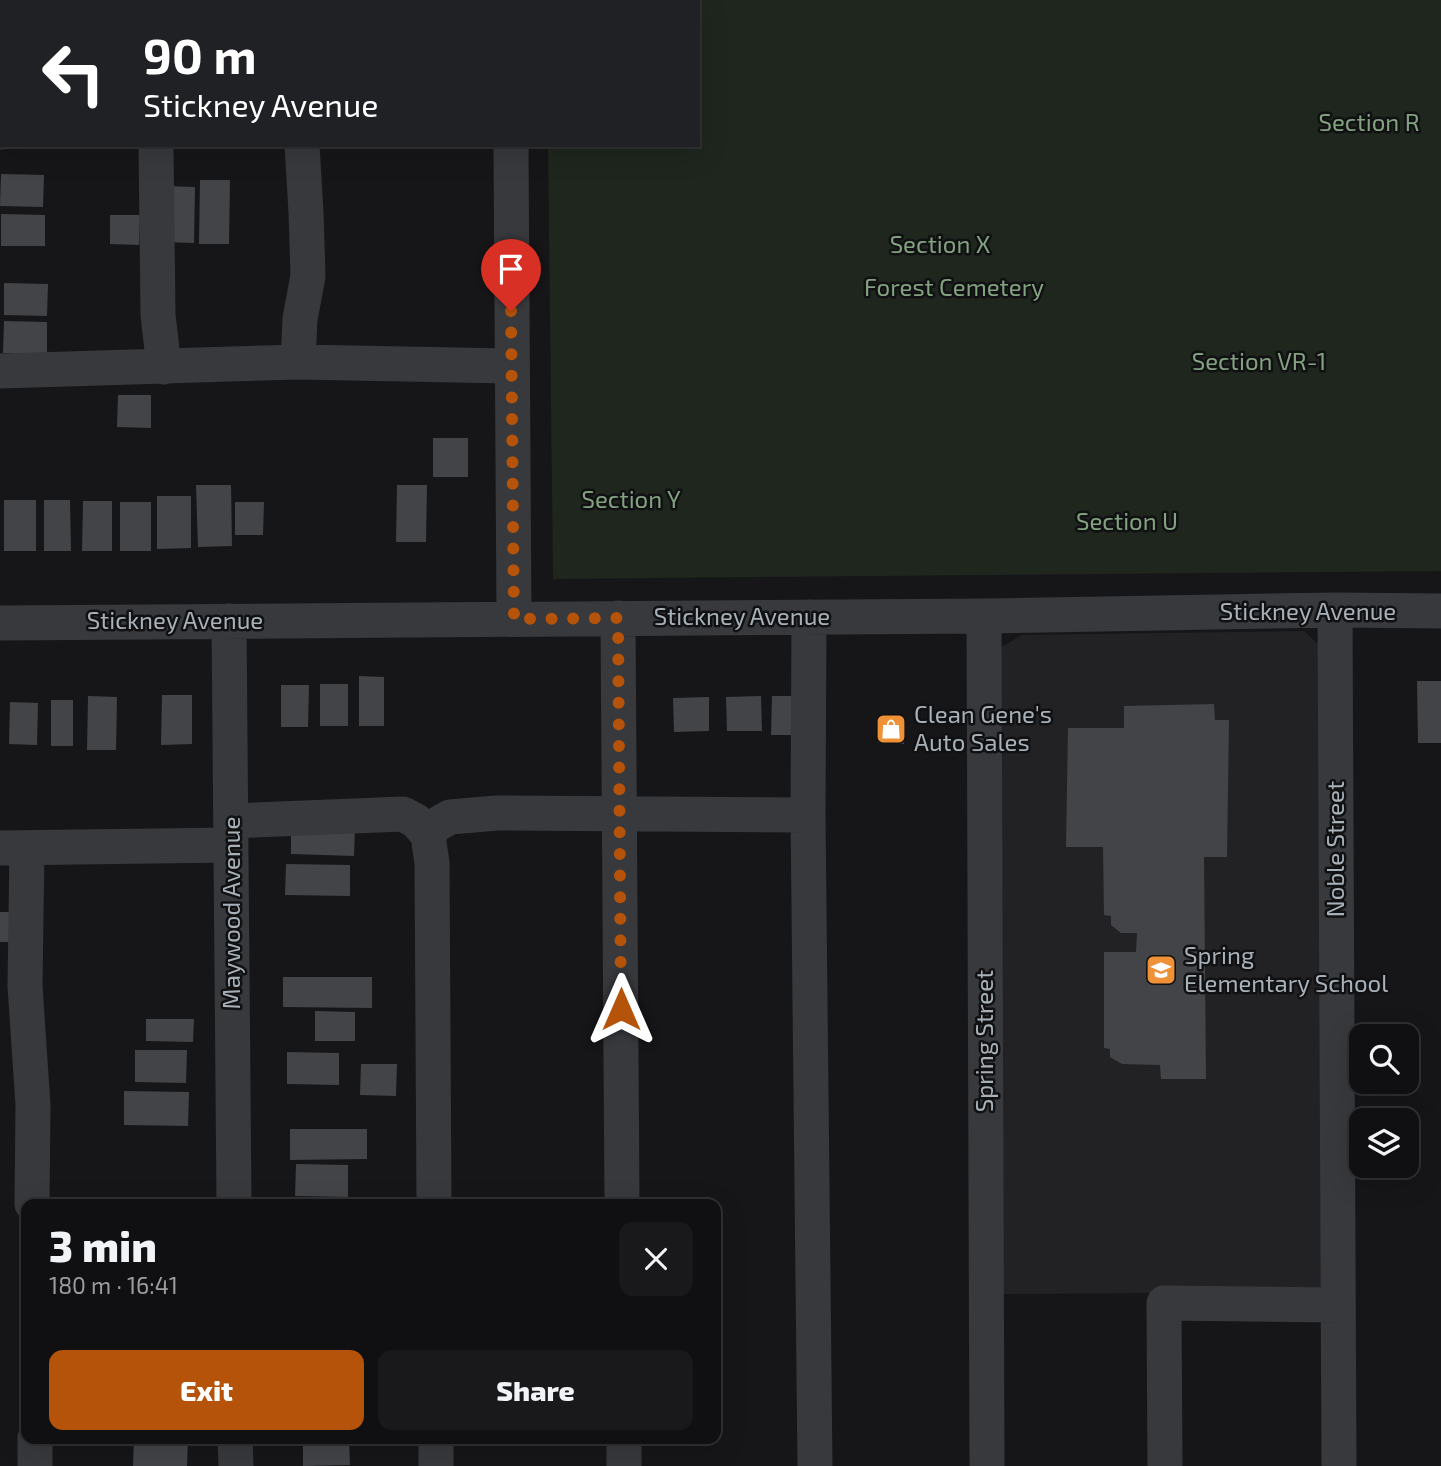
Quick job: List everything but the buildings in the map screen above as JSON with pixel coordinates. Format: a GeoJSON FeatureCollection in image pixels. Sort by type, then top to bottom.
{"type":"FeatureCollection","features":[{"type":"Feature","properties":{"kind":"street"},"geometry":{"type":"LineString","coordinates":[[156,147],[158,315],[164,367]]}},
{"type":"Feature","properties":{"kind":"street"},"geometry":{"type":"LineString","coordinates":[[298,362],[300,319],[308,276],[302,147]]}},
{"type":"Feature","properties":{"kind":"street"},"geometry":{"type":"LineString","coordinates":[[511,147],[514,619]]}},
{"type":"Feature","properties":{"kind":"street"},"geometry":{"type":"LineString","coordinates":[[0,371],[298,362],[511,366]]}},
{"type":"Feature","properties":{"kind":"street","name":"Noble Street"},"geometry":{"type":"LineString","coordinates":[[1335,610],[1339,1466]]}},
{"type":"Feature","properties":{"kind":"street","name":"Stickney Avenue"},"geometry":{"type":"LineString","coordinates":[[0,623],[1441,611]]}},
{"type":"Feature","properties":{"kind":"street","name":"Spring Street"},"geometry":{"type":"LineString","coordinates":[[984,616],[987,1466]]}},
{"type":"Feature","properties":{"kind":"street"},"geometry":{"type":"LineString","coordinates":[[809,617],[808,815],[815,1466]]}},
{"type":"Feature","properties":{"kind":"street"},"geometry":{"type":"LineString","coordinates":[[618,618],[622,1199]]}},
{"type":"Feature","properties":{"kind":"street","name":"Maywood Avenue"},"geometry":{"type":"LineString","coordinates":[[229,621],[234,1199]]}},
{"type":"Feature","properties":{"kind":"street"},"geometry":{"type":"LineString","coordinates":[[428,835],[436,825],[450,817],[497,813],[808,815]]}},
{"type":"Feature","properties":{"kind":"street"},"geometry":{"type":"LineString","coordinates":[[32,1199],[33,1105],[13,848],[231,833],[403,814],[416,821],[428,835],[432,863],[434,1199]]}},
{"type":"Feature","properties":{"kind":"street"},"geometry":{"type":"LineString","coordinates":[[1165,1466],[1164,1303],[1338,1305]]}},
{"type":"Feature","properties":{"kind":"street"},"geometry":{"type":"LineString","coordinates":[[35,1444],[35,1466]]}},
{"type":"Feature","properties":{"kind":"street"},"geometry":{"type":"LineString","coordinates":[[235,1444],[236,1466]]}},
{"type":"Feature","properties":{"kind":"street"},"geometry":{"type":"LineString","coordinates":[[436,1444],[436,1466]]}},
{"type":"Feature","properties":{"kind":"street"},"geometry":{"type":"LineString","coordinates":[[624,1444],[624,1466]]}},
{"type":"Feature","properties":{"kind":"shaded area","name":"Spring Elementary School"},"geometry":{"type":"Polygon","coordinates":[[[1304,631],[1320,646],[1322,1292],[1003,1294],[1000,648],[1022,635],[1304,631]]]}},
{"type":"Feature","properties":{"kind":"green space","name":"Forest Cemetery"},"geometry":{"type":"Polygon","coordinates":[[[700,0],[1441,0],[1441,571],[553,579],[548,147],[700,147],[700,0]]]}},
{"type":"Feature","properties":{"kind":"place","name":"Clean Gene's Auto Sales"},"geometry":{"type":"Point","coordinates":[891,729]}},
{"type":"Feature","properties":{"kind":"place","name":"Spring Elementary School"},"geometry":{"type":"Point","coordinates":[1161,970]}},
{"type":"Feature","properties":{"kind":"route"},"geometry":{"type":"LineString","coordinates":[[511,311],[514,619],[618,618],[621,1009]]}},
{"type":"Feature","properties":{"kind":"park label","name":"Section R"},"geometry":{"type":"Point","coordinates":[1369,123]}},
{"type":"Feature","properties":{"kind":"park label","name":"Section X"},"geometry":{"type":"Point","coordinates":[940,245]}},
{"type":"Feature","properties":{"kind":"park label","name":"Section VR-1"},"geometry":{"type":"Point","coordinates":[1259,362]}},
{"type":"Feature","properties":{"kind":"park label","name":"Section Y"},"geometry":{"type":"Point","coordinates":[631,500]}},
{"type":"Feature","properties":{"kind":"park label","name":"Section U"},"geometry":{"type":"Point","coordinates":[1127,522]}}]}
